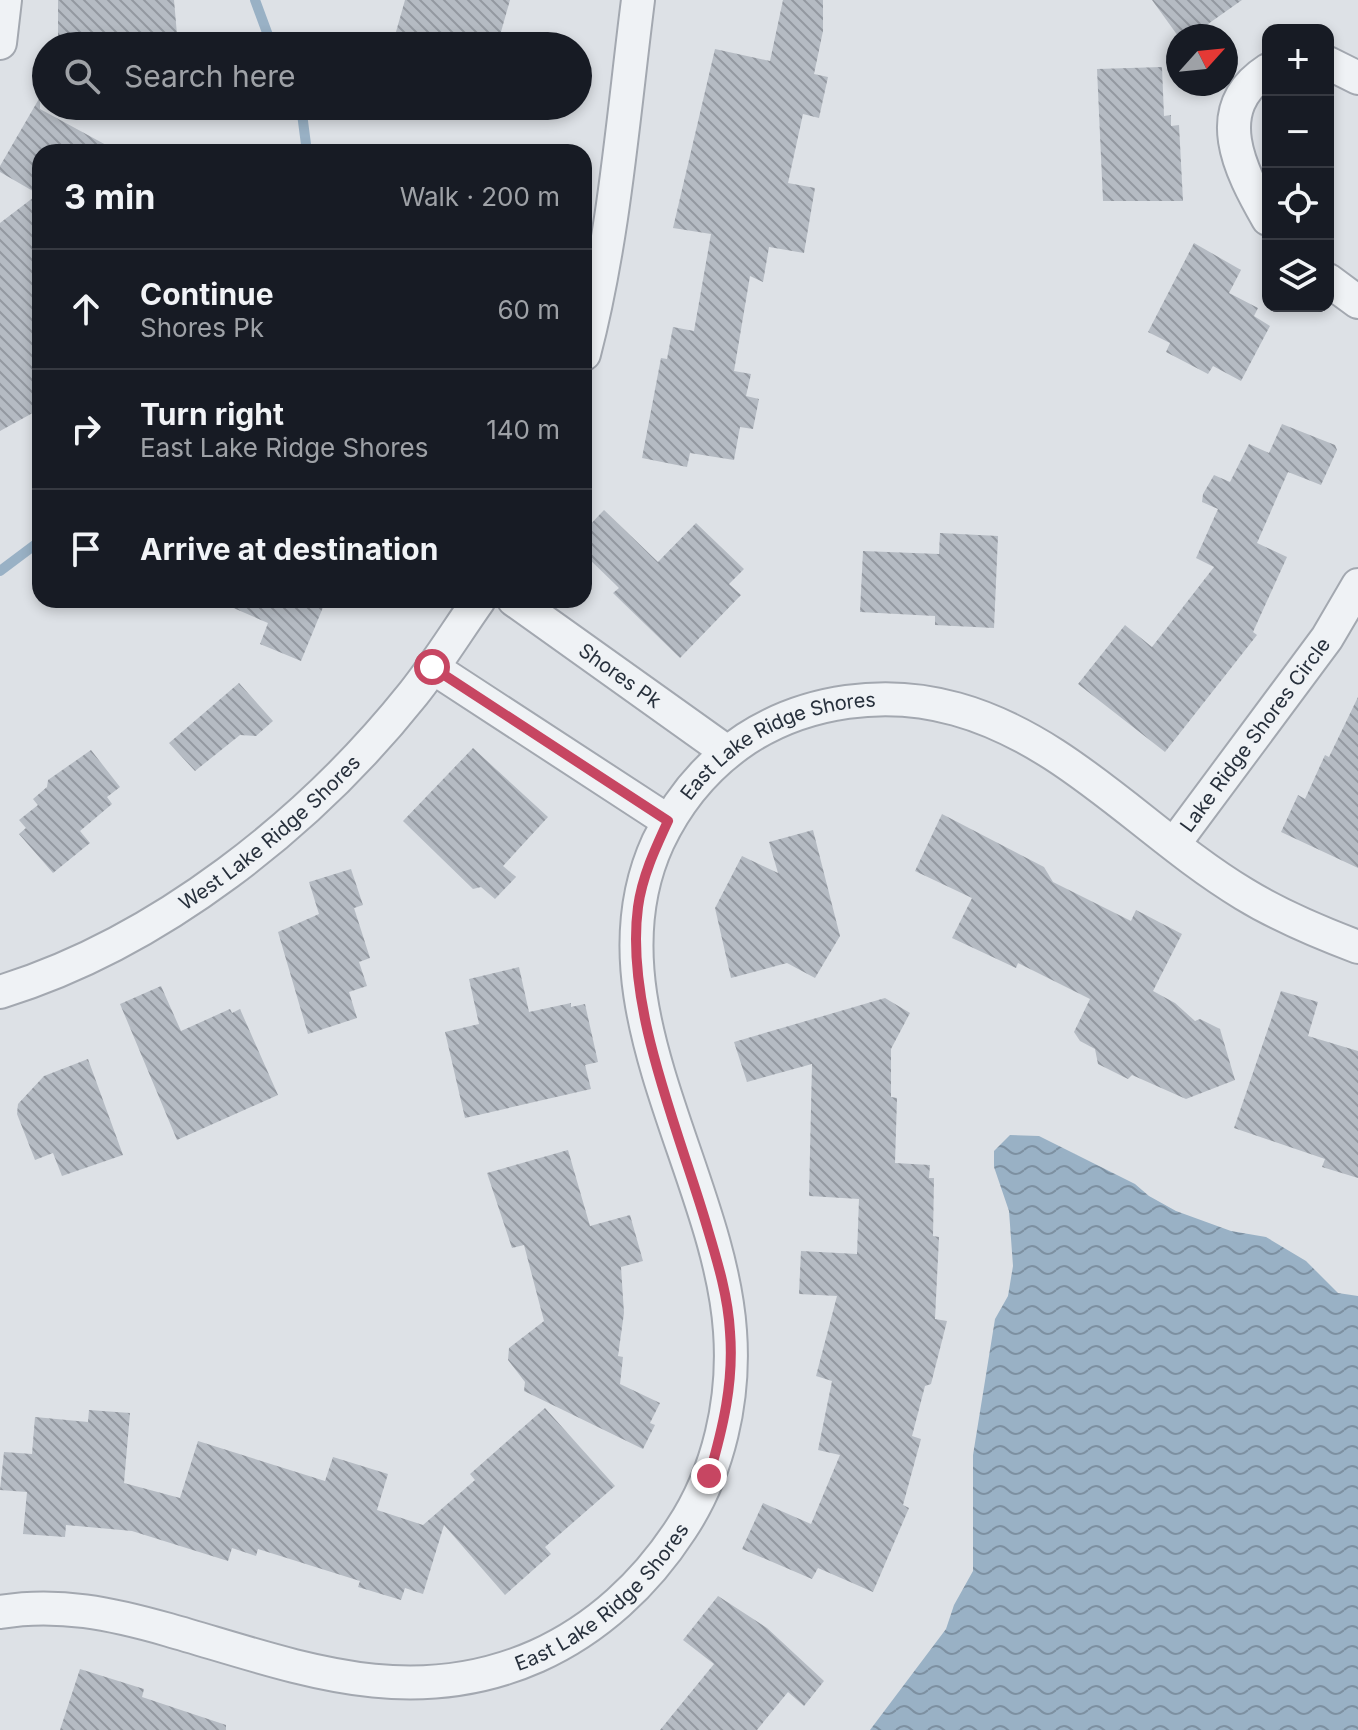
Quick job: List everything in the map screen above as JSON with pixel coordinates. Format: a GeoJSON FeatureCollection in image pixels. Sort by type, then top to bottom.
{"type":"FeatureCollection","features":[{"type":"Feature","properties":{"kind":"street"},"geometry":{"type":"LineString","coordinates":[[0,43],[5,0]]}},
{"type":"Feature","properties":{"kind":"street"},"geometry":{"type":"LineString","coordinates":[[592,323],[609,226],[638,0]]}},
{"type":"Feature","properties":{"kind":"street"},"geometry":{"type":"LineString","coordinates":[[1334,66],[1358,78]]}},
{"type":"Feature","properties":{"kind":"street"},"geometry":{"type":"LineString","coordinates":[[1262,75],[1246,88],[1233,117],[1234,141],[1249,185],[1262,208]]}},
{"type":"Feature","properties":{"kind":"street"},"geometry":{"type":"LineString","coordinates":[[1334,284],[1358,302]]}},
{"type":"Feature","properties":{"kind":"street","name":"Lake Ridge Shores Circle"},"geometry":{"type":"LineString","coordinates":[[1174,844],[1327,638],[1358,585]]}},
{"type":"Feature","properties":{"kind":"street","name":"West Lake Ridge Shores"},"geometry":{"type":"LineString","coordinates":[[0,992],[95,953],[167,913],[241,863],[308,806],[359,756],[414,693],[473,608]]}},
{"type":"Feature","properties":{"kind":"street","name":"Shores Pk"},"geometry":{"type":"LineString","coordinates":[[525,608],[727,752]]}},
{"type":"Feature","properties":{"kind":"street"},"geometry":{"type":"LineString","coordinates":[[432,667],[668,821]]}},
{"type":"Feature","properties":{"kind":"street","name":"East Lake Ridge Shores"},"geometry":{"type":"LineString","coordinates":[[0,1612],[63,1608],[111,1613],[332,1677],[379,1684],[434,1683],[493,1672],[539,1655],[585,1629],[627,1596],[664,1556],[690,1516],[709,1476],[722,1431],[730,1382],[730,1332],[723,1282],[642,1008],[636,959],[638,907],[649,862],[668,821],[692,786],[727,752],[765,727],[805,710],[851,701],[889,700],[950,707],[998,722],[1040,744],[1241,892],[1300,924],[1358,947]]}},
{"type":"Feature","properties":{"kind":"water"},"geometry":{"type":"Polygon","coordinates":[[[1010,1135],[1039,1136],[1135,1184],[1176,1211],[1231,1231],[1266,1237],[1306,1261],[1338,1293],[1358,1296],[1358,1730],[870,1730],[946,1629],[954,1605],[973,1571],[973,1455],[995,1319],[1008,1296],[1013,1266],[1009,1211],[994,1167],[994,1151],[1010,1135]]]}},
{"type":"Feature","properties":{"kind":"building"},"geometry":{"type":"Polygon","coordinates":[[[58,0],[174,0],[177,32],[58,32],[58,0]]]}},
{"type":"Feature","properties":{"kind":"building"},"geometry":{"type":"Polygon","coordinates":[[[405,0],[510,0],[501,32],[396,32],[405,0]]]}},
{"type":"Feature","properties":{"kind":"building"},"geometry":{"type":"Polygon","coordinates":[[[783,0],[823,0],[823,31],[814,74],[828,77],[819,118],[803,114],[788,183],[815,188],[804,253],[769,247],[763,282],[750,276],[734,371],[751,374],[746,396],[759,399],[753,429],[740,427],[734,460],[690,453],[687,467],[642,458],[661,358],[667,359],[673,327],[694,331],[711,234],[673,228],[715,49],[770,61],[783,0]]]}},
{"type":"Feature","properties":{"kind":"building"},"geometry":{"type":"Polygon","coordinates":[[[1152,0],[1242,0],[1208,24],[1169,24],[1152,0]]]}},
{"type":"Feature","properties":{"kind":"building"},"geometry":{"type":"Polygon","coordinates":[[[1162,67],[1164,116],[1171,115],[1171,126],[1179,125],[1183,201],[1103,201],[1097,69],[1162,67]]]}},
{"type":"Feature","properties":{"kind":"building"},"geometry":{"type":"Polygon","coordinates":[[[32,111],[32,120],[60,120],[104,144],[32,144],[32,191],[0,172],[0,166],[32,111]]]}},
{"type":"Feature","properties":{"kind":"building"},"geometry":{"type":"Polygon","coordinates":[[[32,199],[32,413],[0,431],[0,223],[32,199]]]}},
{"type":"Feature","properties":{"kind":"building"},"geometry":{"type":"Polygon","coordinates":[[[1194,243],[1241,270],[1229,293],[1258,308],[1254,316],[1270,326],[1241,381],[1213,366],[1208,374],[1166,352],[1170,343],[1148,332],[1194,243]]]}},
{"type":"Feature","properties":{"kind":"building"},"geometry":{"type":"Polygon","coordinates":[[[1282,424],[1335,445],[1337,450],[1321,485],[1288,472],[1257,543],[1287,557],[1253,632],[1257,635],[1165,752],[1078,684],[1125,625],[1152,647],[1214,567],[1196,558],[1218,509],[1202,502],[1214,475],[1230,482],[1249,444],[1269,453],[1282,424]]]}},
{"type":"Feature","properties":{"kind":"building"},"geometry":{"type":"Polygon","coordinates":[[[604,510],[658,562],[696,523],[744,569],[729,584],[741,595],[680,658],[613,593],[619,588],[592,562],[592,523],[604,510]]]}},
{"type":"Feature","properties":{"kind":"building"},"geometry":{"type":"Polygon","coordinates":[[[940,533],[998,536],[994,628],[935,625],[935,616],[860,612],[863,551],[939,554],[940,533]]]}},
{"type":"Feature","properties":{"kind":"building"},"geometry":{"type":"Polygon","coordinates":[[[233,608],[323,608],[301,661],[260,644],[268,623],[233,608]]]}},
{"type":"Feature","properties":{"kind":"building"},"geometry":{"type":"Polygon","coordinates":[[[239,683],[273,721],[256,736],[240,735],[195,771],[169,743],[239,683]]]}},
{"type":"Feature","properties":{"kind":"building"},"geometry":{"type":"Polygon","coordinates":[[[1358,697],[1358,868],[1281,832],[1298,795],[1305,799],[1325,755],[1329,757],[1358,697]]]}},
{"type":"Feature","properties":{"kind":"building"},"geometry":{"type":"Polygon","coordinates":[[[473,748],[548,817],[503,866],[516,877],[495,899],[481,887],[473,889],[403,821],[473,748]]]}},
{"type":"Feature","properties":{"kind":"building"},"geometry":{"type":"Polygon","coordinates":[[[91,750],[120,787],[107,797],[112,804],[80,831],[90,843],[53,873],[19,834],[26,828],[19,820],[38,805],[33,799],[47,787],[48,780],[91,750]]]}},
{"type":"Feature","properties":{"kind":"building"},"geometry":{"type":"Polygon","coordinates":[[[942,814],[1044,867],[1053,882],[1131,921],[1136,910],[1182,934],[1153,991],[1175,1003],[1195,1021],[1200,1019],[1220,1029],[1235,1080],[1186,1099],[1132,1075],[1128,1079],[1098,1064],[1095,1049],[1080,1041],[1074,1032],[1090,999],[1018,963],[1016,968],[952,938],[972,898],[915,871],[942,814]]]}},
{"type":"Feature","properties":{"kind":"building"},"geometry":{"type":"Polygon","coordinates":[[[813,830],[840,936],[815,978],[787,963],[731,978],[715,908],[742,856],[778,873],[769,842],[813,830]]]}},
{"type":"Feature","properties":{"kind":"building"},"geometry":{"type":"Polygon","coordinates":[[[351,869],[363,905],[354,908],[370,958],[359,962],[367,986],[349,992],[357,1018],[308,1034],[278,932],[319,914],[309,882],[351,869]]]}},
{"type":"Feature","properties":{"kind":"building"},"geometry":{"type":"Polygon","coordinates":[[[519,967],[529,1012],[571,1003],[571,1007],[585,1004],[598,1062],[585,1065],[591,1089],[465,1118],[445,1032],[479,1024],[469,979],[519,967]]]}},
{"type":"Feature","properties":{"kind":"building"},"geometry":{"type":"Polygon","coordinates":[[[161,986],[181,1031],[230,1009],[232,1013],[240,1009],[278,1095],[177,1140],[120,1004],[161,986]]]}},
{"type":"Feature","properties":{"kind":"building"},"geometry":{"type":"Polygon","coordinates":[[[1281,991],[1318,1002],[1308,1036],[1358,1051],[1358,1178],[1322,1167],[1325,1159],[1234,1128],[1281,991]]]}},
{"type":"Feature","properties":{"kind":"building"},"geometry":{"type":"Polygon","coordinates":[[[885,998],[910,1013],[891,1049],[891,1097],[897,1098],[895,1163],[930,1165],[929,1178],[934,1178],[933,1236],[939,1237],[935,1319],[947,1321],[931,1384],[925,1386],[912,1436],[921,1439],[903,1505],[909,1508],[873,1592],[818,1568],[812,1579],[742,1549],[763,1503],[811,1524],[840,1455],[818,1450],[832,1381],[816,1376],[837,1296],[799,1294],[801,1251],[857,1254],[859,1199],[809,1196],[812,1064],[747,1082],[734,1042],[885,998]]]}},
{"type":"Feature","properties":{"kind":"building"},"geometry":{"type":"Polygon","coordinates":[[[88,1059],[123,1155],[62,1176],[53,1153],[35,1160],[17,1114],[18,1104],[44,1076],[88,1059]]]}},
{"type":"Feature","properties":{"kind":"building"},"geometry":{"type":"Polygon","coordinates":[[[568,1150],[590,1226],[630,1215],[643,1261],[621,1267],[624,1313],[618,1356],[623,1357],[620,1384],[660,1403],[650,1423],[655,1425],[643,1449],[524,1391],[525,1382],[508,1360],[509,1348],[544,1321],[524,1245],[512,1248],[487,1173],[568,1150]]]}},
{"type":"Feature","properties":{"kind":"building"},"geometry":{"type":"Polygon","coordinates":[[[545,1408],[615,1486],[545,1547],[551,1554],[505,1595],[444,1525],[423,1594],[405,1588],[401,1600],[358,1587],[360,1581],[258,1549],[256,1556],[232,1548],[228,1561],[132,1531],[66,1525],[65,1537],[23,1534],[27,1492],[0,1490],[4,1452],[32,1454],[35,1417],[88,1422],[89,1410],[130,1413],[124,1483],[180,1498],[198,1441],[325,1481],[333,1457],[388,1474],[377,1510],[423,1525],[475,1480],[470,1474],[545,1408]]]}},
{"type":"Feature","properties":{"kind":"building"},"geometry":{"type":"Polygon","coordinates":[[[718,1596],[767,1628],[824,1681],[804,1706],[788,1692],[757,1730],[660,1730],[714,1664],[683,1640],[718,1596]]]}},
{"type":"Feature","properties":{"kind":"building"},"geometry":{"type":"Polygon","coordinates":[[[80,1669],[144,1689],[142,1697],[226,1725],[226,1730],[60,1730],[80,1669]]]}},
{"type":"Feature","properties":{"kind":"waterway"},"geometry":{"type":"LineString","coordinates":[[255,0],[267,32]]}},
{"type":"Feature","properties":{"kind":"waterway"},"geometry":{"type":"LineString","coordinates":[[303,120],[306,144]]}},
{"type":"Feature","properties":{"kind":"waterway"},"geometry":{"type":"LineString","coordinates":[[0,571],[32,547]]}},
{"type":"Feature","properties":{"kind":"route"},"geometry":{"type":"LineString","coordinates":[[432,667],[668,821],[649,862],[638,907],[636,959],[642,1008],[723,1282],[730,1332],[730,1382],[722,1431],[709,1476]]}}]}
